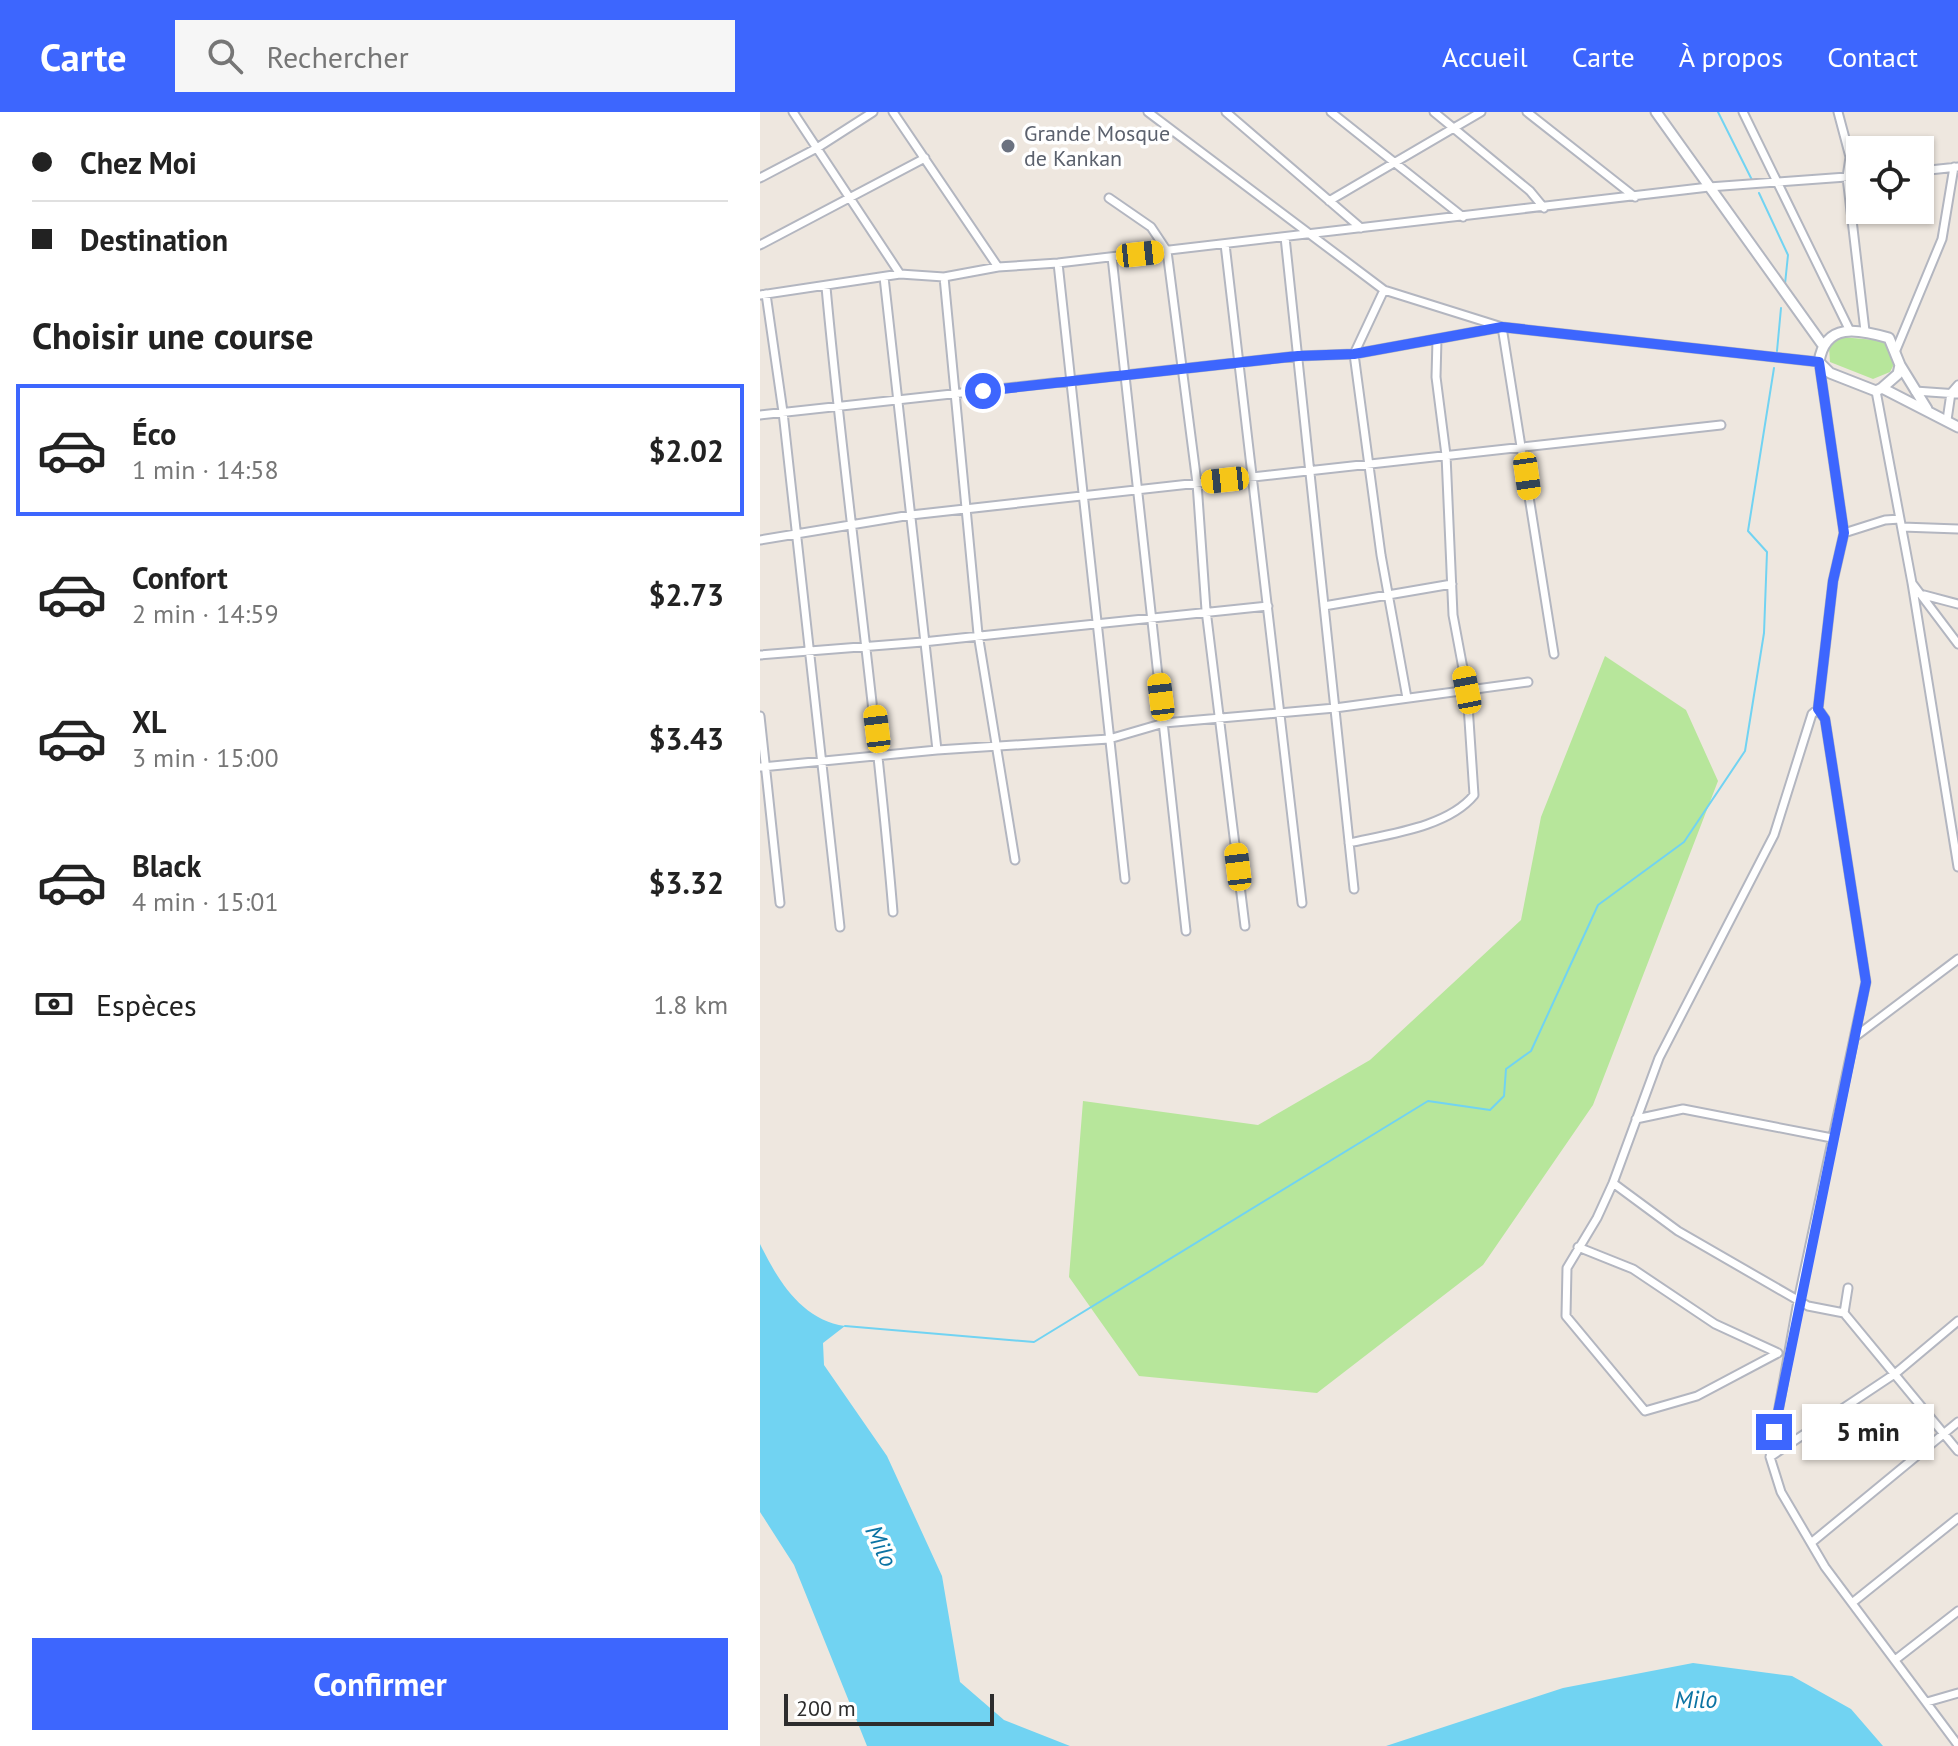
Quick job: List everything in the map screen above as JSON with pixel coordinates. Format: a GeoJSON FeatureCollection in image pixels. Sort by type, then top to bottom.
{"type":"FeatureCollection","features":[{"type":"Feature","properties":{"kind":"street"},"geometry":{"type":"LineString","coordinates":[[793,112],[900,274]]}},
{"type":"Feature","properties":{"kind":"street"},"geometry":{"type":"LineString","coordinates":[[760,178],[817,148],[873,112]]}},
{"type":"Feature","properties":{"kind":"street"},"geometry":{"type":"LineString","coordinates":[[893,112],[998,267]]}},
{"type":"Feature","properties":{"kind":"street"},"geometry":{"type":"LineString","coordinates":[[1148,112],[1384,290],[1502,327],[1819,362],[1830,373],[1927,409],[1958,427]]}},
{"type":"Feature","properties":{"kind":"street"},"geometry":{"type":"LineString","coordinates":[[1226,112],[1361,228]]}},
{"type":"Feature","properties":{"kind":"street"},"geometry":{"type":"LineString","coordinates":[[1331,112],[1463,217]]}},
{"type":"Feature","properties":{"kind":"street"},"geometry":{"type":"LineString","coordinates":[[1434,112],[1530,191],[1544,208]]}},
{"type":"Feature","properties":{"kind":"street"},"geometry":{"type":"LineString","coordinates":[[1329,201],[1481,112]]}},
{"type":"Feature","properties":{"kind":"street"},"geometry":{"type":"LineString","coordinates":[[1527,112],[1636,198]]}},
{"type":"Feature","properties":{"kind":"street"},"geometry":{"type":"LineString","coordinates":[[1656,112],[1822,344]]}},
{"type":"Feature","properties":{"kind":"street"},"geometry":{"type":"LineString","coordinates":[[1743,112],[1850,331]]}},
{"type":"Feature","properties":{"kind":"street"},"geometry":{"type":"LineString","coordinates":[[1838,112],[1846,142]]}},
{"type":"Feature","properties":{"kind":"street"},"geometry":{"type":"LineString","coordinates":[[760,245],[925,158]]}},
{"type":"Feature","properties":{"kind":"street"},"geometry":{"type":"LineString","coordinates":[[1896,350],[1942,239],[1956,167],[1934,169]]}},
{"type":"Feature","properties":{"kind":"street"},"geometry":{"type":"LineString","coordinates":[[840,927],[783,412],[763,294],[900,274],[944,277],[998,267],[1167,251],[1709,187],[1846,177]]}},
{"type":"Feature","properties":{"kind":"street"},"geometry":{"type":"LineString","coordinates":[[1109,198],[1151,227],[1167,251],[1197,483],[1206,610],[1245,926]]}},
{"type":"Feature","properties":{"kind":"street"},"geometry":{"type":"LineString","coordinates":[[1852,224],[1865,331]]}},
{"type":"Feature","properties":{"kind":"street"},"geometry":{"type":"LineString","coordinates":[[1285,237],[1354,889]]}},
{"type":"Feature","properties":{"kind":"street"},"geometry":{"type":"LineString","coordinates":[[1225,244],[1302,903]]}},
{"type":"Feature","properties":{"kind":"street"},"geometry":{"type":"LineString","coordinates":[[1112,257],[1186,931]]}},
{"type":"Feature","properties":{"kind":"street"},"geometry":{"type":"LineString","coordinates":[[1058,263],[1125,879]]}},
{"type":"Feature","properties":{"kind":"street"},"geometry":{"type":"LineString","coordinates":[[884,277],[937,750]]}},
{"type":"Feature","properties":{"kind":"street"},"geometry":{"type":"LineString","coordinates":[[944,277],[978,634],[1015,860]]}},
{"type":"Feature","properties":{"kind":"street"},"geometry":{"type":"LineString","coordinates":[[826,287],[837,406],[880,757],[893,912]]}},
{"type":"Feature","properties":{"kind":"street"},"geometry":{"type":"LineString","coordinates":[[1384,290],[1354,354],[1407,698]]}},
{"type":"Feature","properties":{"kind":"street"},"geometry":{"type":"LineString","coordinates":[[760,415],[1298,356],[1354,354],[1502,327]]}},
{"type":"Feature","properties":{"kind":"street"},"geometry":{"type":"LineString","coordinates":[[1502,327],[1554,654]]}},
{"type":"Feature","properties":{"kind":"street"},"geometry":{"type":"LineString","coordinates":[[1927,409],[1900,365],[1889,338],[1865,331],[1850,331],[1832,334],[1822,344],[1819,362],[1844,533],[1833,581],[1818,709],[1825,719],[1866,982],[1798,1301],[1770,1457],[1781,1492],[1811,1543],[1958,1745]]}},
{"type":"Feature","properties":{"kind":"street"},"geometry":{"type":"LineString","coordinates":[[1349,843],[1394,833],[1462,809],[1474,795],[1467,690],[1453,615],[1446,455],[1436,377],[1437,339]]}},
{"type":"Feature","properties":{"kind":"street"},"geometry":{"type":"LineString","coordinates":[[1879,390],[1898,374],[1900,365]]}},
{"type":"Feature","properties":{"kind":"street"},"geometry":{"type":"LineString","coordinates":[[1947,420],[1958,385]]}},
{"type":"Feature","properties":{"kind":"street"},"geometry":{"type":"LineString","coordinates":[[1879,390],[1958,867]]}},
{"type":"Feature","properties":{"kind":"street"},"geometry":{"type":"LineString","coordinates":[[1915,391],[1955,393]]}},
{"type":"Feature","properties":{"kind":"street"},"geometry":{"type":"LineString","coordinates":[[760,540],[911,515],[1721,425]]}},
{"type":"Feature","properties":{"kind":"street"},"geometry":{"type":"LineString","coordinates":[[1844,533],[1885,520],[1958,529]]}},
{"type":"Feature","properties":{"kind":"street"},"geometry":{"type":"LineString","coordinates":[[1912,583],[1958,644]]}},
{"type":"Feature","properties":{"kind":"street"},"geometry":{"type":"LineString","coordinates":[[1324,606],[1452,584]]}},
{"type":"Feature","properties":{"kind":"street"},"geometry":{"type":"LineString","coordinates":[[1924,595],[1958,604]]}},
{"type":"Feature","properties":{"kind":"street"},"geometry":{"type":"LineString","coordinates":[[760,655],[923,642],[1206,610],[1268,606]]}},
{"type":"Feature","properties":{"kind":"street"},"geometry":{"type":"LineString","coordinates":[[762,767],[937,750],[1109,739],[1164,723],[1335,708],[1528,682]]}},
{"type":"Feature","properties":{"kind":"street"},"geometry":{"type":"LineString","coordinates":[[1778,1353],[1697,1396],[1645,1411],[1566,1316],[1567,1268],[1613,1183],[1659,1058],[1774,835],[1812,714],[1818,709]]}},
{"type":"Feature","properties":{"kind":"street"},"geometry":{"type":"LineString","coordinates":[[760,716],[762,767],[780,903]]}},
{"type":"Feature","properties":{"kind":"street"},"geometry":{"type":"LineString","coordinates":[[1856,1036],[1958,959]]}},
{"type":"Feature","properties":{"kind":"street"},"geometry":{"type":"LineString","coordinates":[[1636,1119],[1683,1109],[1832,1138]]}},
{"type":"Feature","properties":{"kind":"street"},"geometry":{"type":"LineString","coordinates":[[1613,1183],[1678,1231],[1798,1301],[1844,1313],[1958,1451]]}},
{"type":"Feature","properties":{"kind":"street"},"geometry":{"type":"LineString","coordinates":[[1578,1247],[1633,1269],[1715,1324],[1788,1356]]}},
{"type":"Feature","properties":{"kind":"street"},"geometry":{"type":"LineString","coordinates":[[1844,1313],[1848,1288]]}},
{"type":"Feature","properties":{"kind":"street"},"geometry":{"type":"LineString","coordinates":[[1770,1457],[1896,1373],[1958,1321]]}},
{"type":"Feature","properties":{"kind":"street"},"geometry":{"type":"LineString","coordinates":[[1811,1543],[1942,1432],[1958,1422]]}},
{"type":"Feature","properties":{"kind":"street"},"geometry":{"type":"LineString","coordinates":[[1852,1603],[1958,1518]]}},
{"type":"Feature","properties":{"kind":"street"},"geometry":{"type":"LineString","coordinates":[[1895,1660],[1958,1611]]}},
{"type":"Feature","properties":{"kind":"street"},"geometry":{"type":"LineString","coordinates":[[1927,1702],[1958,1693]]}},
{"type":"Feature","properties":{"kind":"green space"},"geometry":{"type":"Polygon","coordinates":[[[1841,337],[1886,341],[1895,362],[1890,372],[1873,379],[1830,362],[1829,347],[1841,337]]]}},
{"type":"Feature","properties":{"kind":"green space"},"geometry":{"type":"Polygon","coordinates":[[[1605,656],[1686,710],[1718,781],[1593,1105],[1483,1265],[1317,1393],[1139,1376],[1069,1277],[1083,1101],[1258,1125],[1370,1060],[1521,920],[1541,817],[1605,656]]]}},
{"type":"Feature","properties":{"kind":"water","name":"Milo"},"geometry":{"type":"Polygon","coordinates":[[[760,1244],[793,1297],[816,1316],[845,1326],[823,1343],[824,1365],[887,1456],[942,1576],[960,1682],[1004,1720],[1070,1746],[867,1746],[794,1565],[760,1512],[760,1244]]]}},
{"type":"Feature","properties":{"kind":"water","name":"Milo"},"geometry":{"type":"Polygon","coordinates":[[[1693,1663],[1792,1676],[1851,1709],[1883,1746],[1386,1746],[1563,1688],[1693,1663]]]}},
{"type":"Feature","properties":{"kind":"waterway"},"geometry":{"type":"LineString","coordinates":[[1718,112],[1752,180]]}},
{"type":"Feature","properties":{"kind":"waterway"},"geometry":{"type":"LineString","coordinates":[[1759,193],[1788,255],[1785,284]]}},
{"type":"Feature","properties":{"kind":"waterway"},"geometry":{"type":"LineString","coordinates":[[1777,351],[1781,308]]}},
{"type":"Feature","properties":{"kind":"waterway"},"geometry":{"type":"LineString","coordinates":[[845,1326],[1034,1342],[1428,1101],[1490,1110],[1504,1096],[1506,1069],[1531,1051],[1598,905],[1684,842],[1745,751],[1764,633],[1767,552],[1748,531],[1774,368]]}},
{"type":"Feature","properties":{"kind":"place","name":"Grande Mosque de Kankan"},"geometry":{"type":"Point","coordinates":[1008,146]}},
{"type":"Feature","properties":{"kind":"route"},"geometry":{"type":"LineString","coordinates":[[983,391],[1298,356],[1354,354],[1502,327],[1819,362],[1844,533],[1833,581],[1818,709],[1825,719],[1866,982],[1798,1301],[1774,1432]]}}]}
